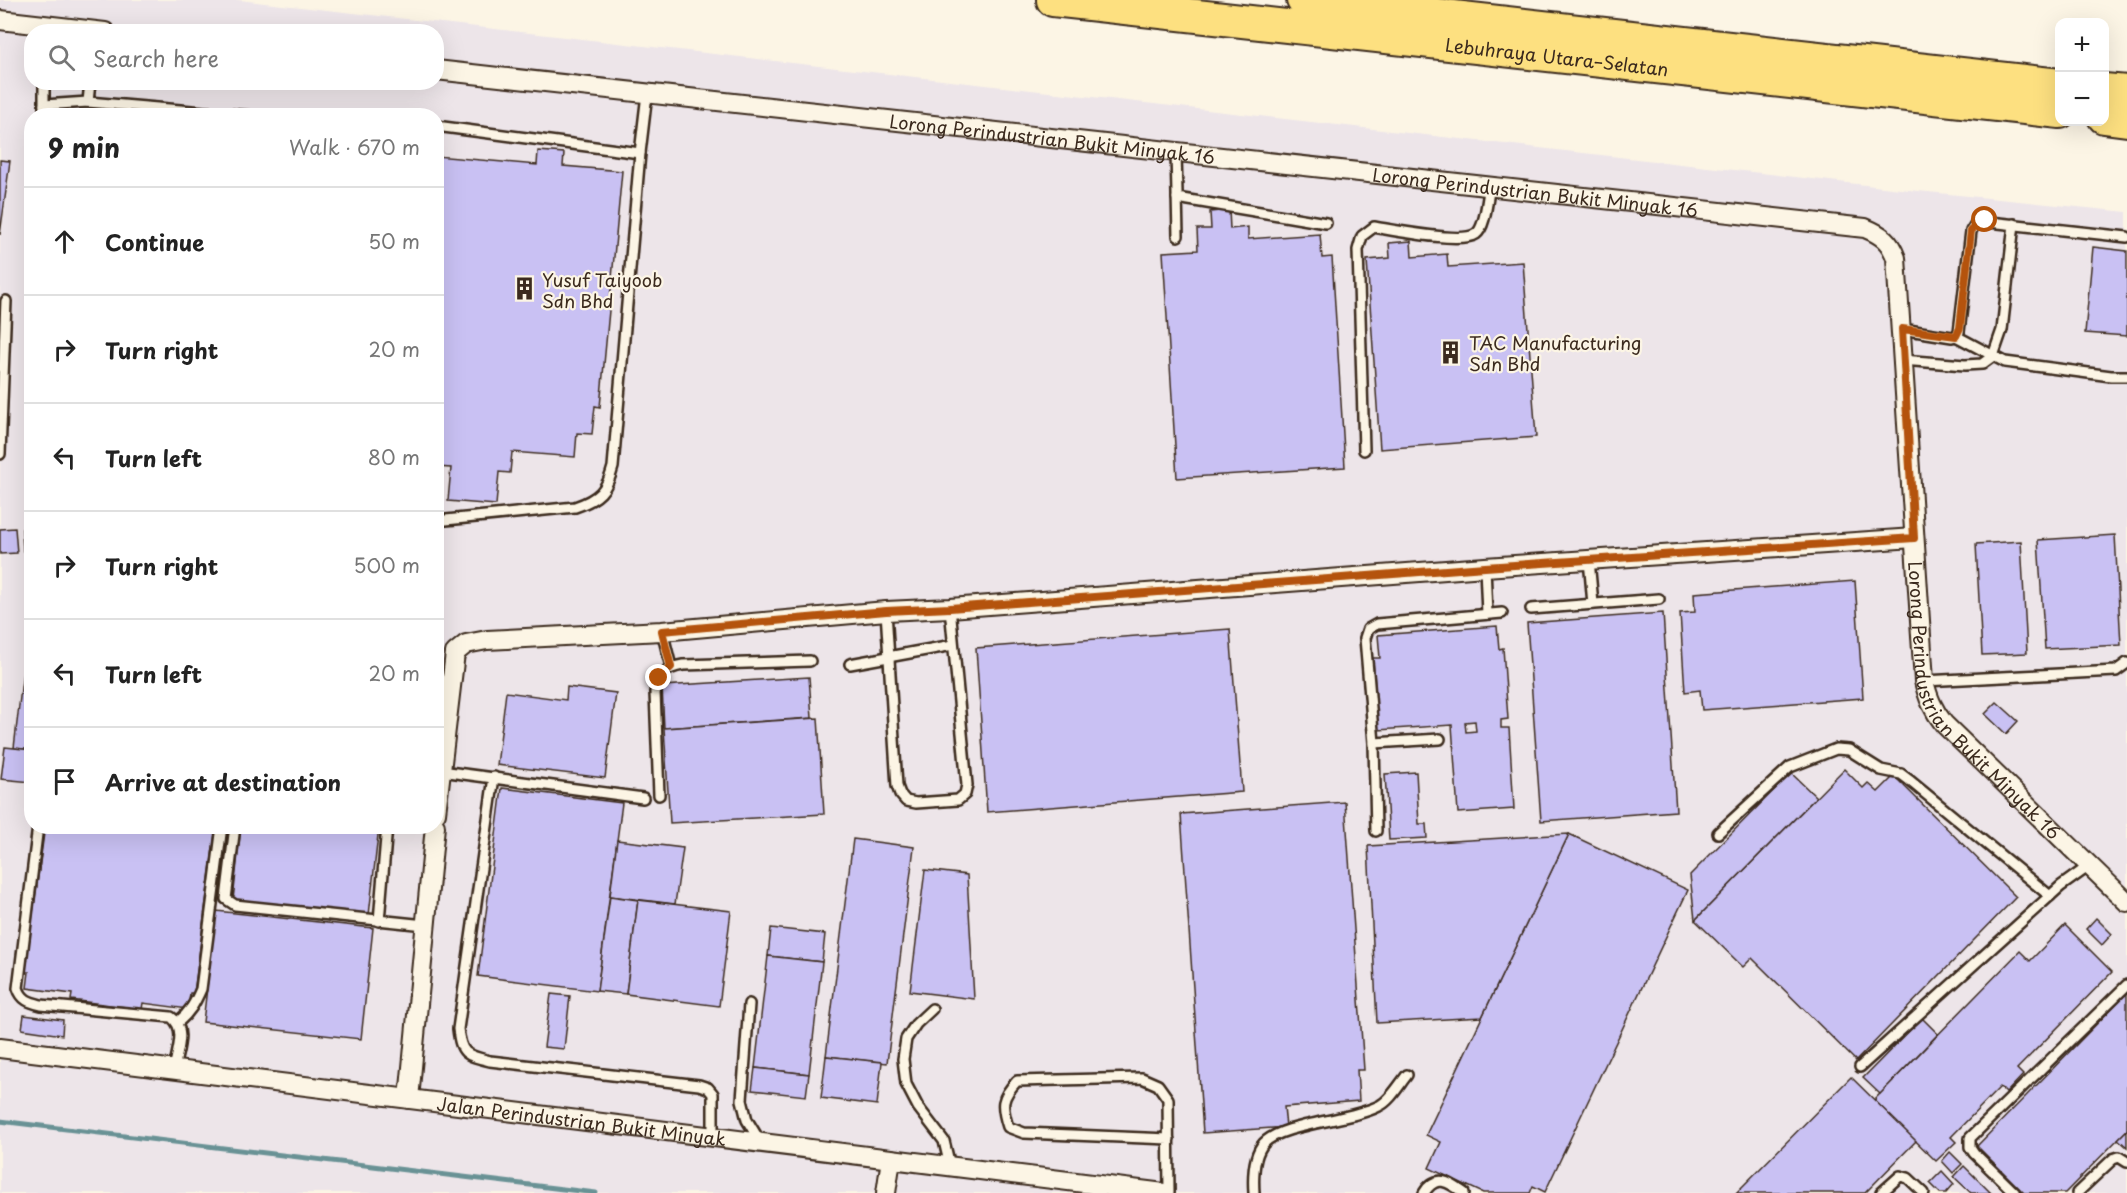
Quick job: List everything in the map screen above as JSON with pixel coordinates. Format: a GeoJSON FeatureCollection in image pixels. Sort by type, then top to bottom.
{"type":"FeatureCollection","features":[{"type":"Feature","properties":{"kind":"highway","name":"Lebuhraya Utara–Selatan"},"geometry":{"type":"LineString","coordinates":[[1053,0],[2055,111]]}},
{"type":"Feature","properties":{"kind":"highway","name":"Lebuhraya Utara–Selatan"},"geometry":{"type":"LineString","coordinates":[[1304,0],[2055,84]]}},
{"type":"Feature","properties":{"kind":"highway"},"geometry":{"type":"LineString","coordinates":[[2109,90],[2127,92]]}},
{"type":"Feature","properties":{"kind":"highway"},"geometry":{"type":"LineString","coordinates":[[2109,118],[2127,120]]}},
{"type":"Feature","properties":{"kind":"street"},"geometry":{"type":"LineString","coordinates":[[0,20],[24,24]]}},
{"type":"Feature","properties":{"kind":"street","name":"Lorong Perindustrian Bukit Minyak 16"},"geometry":{"type":"LineString","coordinates":[[444,71],[1865,228],[1887,239],[1896,258],[1924,681],[1930,704],[1944,724],[2127,902]]}},
{"type":"Feature","properties":{"kind":"street"},"geometry":{"type":"LineString","coordinates":[[444,746],[455,653],[466,644],[487,640],[662,631],[886,611],[1914,538]]}},
{"type":"Feature","properties":{"kind":"street"},"geometry":{"type":"LineString","coordinates":[[409,1099],[434,834]]}},
{"type":"Feature","properties":{"kind":"street","name":"Jalan Perindustrian Bukit Minyak"},"geometry":{"type":"LineString","coordinates":[[0,1048],[713,1136],[761,1143],[888,1176],[950,1166],[1164,1193]]}},
{"type":"Feature","properties":{"kind":"lane"},"geometry":{"type":"LineString","coordinates":[[44,90],[44,105],[88,102],[157,108]]}},
{"type":"Feature","properties":{"kind":"lane"},"geometry":{"type":"LineString","coordinates":[[88,102],[89,90]]}},
{"type":"Feature","properties":{"kind":"lane"},"geometry":{"type":"LineString","coordinates":[[444,521],[575,507],[589,502],[601,493],[609,481],[614,467],[647,94]]}},
{"type":"Feature","properties":{"kind":"lane"},"geometry":{"type":"LineString","coordinates":[[444,127],[640,153]]}},
{"type":"Feature","properties":{"kind":"lane"},"geometry":{"type":"LineString","coordinates":[[1176,152],[1178,236]]}},
{"type":"Feature","properties":{"kind":"lane"},"geometry":{"type":"LineString","coordinates":[[1364,450],[1358,250],[1362,236],[1374,227],[1461,239],[1476,234],[1482,225],[1490,186]]}},
{"type":"Feature","properties":{"kind":"lane"},"geometry":{"type":"LineString","coordinates":[[1177,198],[1326,224]]}},
{"type":"Feature","properties":{"kind":"lane"},"geometry":{"type":"LineString","coordinates":[[1956,336],[1960,328],[1973,227],[1980,221],[2127,237]]}},
{"type":"Feature","properties":{"kind":"lane"},"geometry":{"type":"LineString","coordinates":[[1902,360],[1965,365],[1982,364],[1993,356],[2002,330],[2014,224]]}},
{"type":"Feature","properties":{"kind":"lane"},"geometry":{"type":"LineString","coordinates":[[0,454],[6,301]]}},
{"type":"Feature","properties":{"kind":"lane"},"geometry":{"type":"LineString","coordinates":[[1902,329],[1956,336],[2006,362],[2111,376],[2127,376]]}},
{"type":"Feature","properties":{"kind":"lane"},"geometry":{"type":"LineString","coordinates":[[1589,560],[1593,604]]}},
{"type":"Feature","properties":{"kind":"lane"},"geometry":{"type":"LineString","coordinates":[[1485,567],[1487,614]]}},
{"type":"Feature","properties":{"kind":"lane"},"geometry":{"type":"LineString","coordinates":[[1531,609],[1659,599]]}},
{"type":"Feature","properties":{"kind":"lane"},"geometry":{"type":"LineString","coordinates":[[886,611],[897,786],[906,801],[916,803],[958,800],[965,794],[967,785],[950,608]]}},
{"type":"Feature","properties":{"kind":"lane"},"geometry":{"type":"LineString","coordinates":[[1376,831],[1374,743],[1365,638],[1368,629],[1377,624],[1502,613]]}},
{"type":"Feature","properties":{"kind":"lane"},"geometry":{"type":"LineString","coordinates":[[662,631],[671,667]]}},
{"type":"Feature","properties":{"kind":"lane"},"geometry":{"type":"LineString","coordinates":[[850,664],[953,645]]}},
{"type":"Feature","properties":{"kind":"lane"},"geometry":{"type":"LineString","coordinates":[[658,795],[655,692],[659,678],[671,667],[682,664],[810,660]]}},
{"type":"Feature","properties":{"kind":"lane"},"geometry":{"type":"LineString","coordinates":[[1924,681],[2116,671],[2127,663]]}},
{"type":"Feature","properties":{"kind":"lane"},"geometry":{"type":"LineString","coordinates":[[1374,743],[1440,739]]}},
{"type":"Feature","properties":{"kind":"lane"},"geometry":{"type":"LineString","coordinates":[[1718,833],[1790,767],[1836,749],[1849,750],[1881,770],[1901,774],[2050,896]]}},
{"type":"Feature","properties":{"kind":"lane"},"geometry":{"type":"LineString","coordinates":[[444,771],[643,798]]}},
{"type":"Feature","properties":{"kind":"lane"},"geometry":{"type":"LineString","coordinates":[[494,777],[458,1029],[460,1048],[470,1056],[490,1061],[699,1085],[708,1088],[714,1094],[713,1136]]}},
{"type":"Feature","properties":{"kind":"lane"},"geometry":{"type":"LineString","coordinates":[[37,834],[18,988],[21,996],[29,1002],[41,1005],[171,1017],[178,1022],[180,1030],[174,1069]]}},
{"type":"Feature","properties":{"kind":"lane"},"geometry":{"type":"LineString","coordinates":[[178,1022],[195,1004],[201,989],[221,834]]}},
{"type":"Feature","properties":{"kind":"lane"},"geometry":{"type":"LineString","coordinates":[[234,834],[226,899],[229,902],[425,925]]}},
{"type":"Feature","properties":{"kind":"lane"},"geometry":{"type":"LineString","coordinates":[[379,921],[386,834]]}},
{"type":"Feature","properties":{"kind":"lane"},"geometry":{"type":"LineString","coordinates":[[1860,1067],[2061,885],[2089,866]]}},
{"type":"Feature","properties":{"kind":"lane"},"geometry":{"type":"LineString","coordinates":[[2015,1193],[1974,1153],[1970,1148],[1970,1138],[2127,985]]}},
{"type":"Feature","properties":{"kind":"lane"},"geometry":{"type":"LineString","coordinates":[[749,1004],[742,1100],[747,1120],[761,1143]]}},
{"type":"Feature","properties":{"kind":"lane"},"geometry":{"type":"LineString","coordinates":[[932,1009],[916,1024],[906,1040],[903,1059],[906,1084],[918,1107],[944,1141],[950,1166]]}},
{"type":"Feature","properties":{"kind":"lane"},"geometry":{"type":"LineString","coordinates":[[1254,1193],[1253,1178],[1256,1160],[1263,1144],[1279,1133],[1361,1113],[1381,1105],[1407,1075]]}},
{"type":"Feature","properties":{"kind":"lane"},"geometry":{"type":"LineString","coordinates":[[1169,1139],[1024,1133],[1008,1127],[1002,1109],[1006,1093],[1017,1081],[1142,1078],[1158,1085],[1168,1099],[1169,1139],[1169,1193]]}},
{"type":"Feature","properties":{"kind":"lane"},"geometry":{"type":"LineString","coordinates":[[2077,1193],[2113,1159],[2118,1157],[2127,1162]]}},
{"type":"Feature","properties":{"kind":"lane"},"geometry":{"type":"LineString","coordinates":[[1881,1193],[1900,1176],[1908,1178],[1924,1193]]}},
{"type":"Feature","properties":{"kind":"lane"},"geometry":{"type":"LineString","coordinates":[[1424,1193],[1428,1186],[1435,1182],[1446,1182],[1464,1193]]}},
{"type":"Feature","properties":{"kind":"shaded area"},"geometry":{"type":"Polygon","coordinates":[[[0,0],[239,0],[1918,191],[2127,212],[2127,1193],[0,1193],[0,0]]]}},
{"type":"Feature","properties":{"kind":"building","name":"Yusuf Taiyoob Sdn Bhd"},"geometry":{"type":"Polygon","coordinates":[[[538,151],[564,153],[563,166],[622,171],[600,407],[595,406],[592,434],[577,433],[575,457],[512,452],[510,473],[499,472],[496,505],[448,501],[451,468],[444,468],[444,157],[537,165],[538,151]]]}},
{"type":"Feature","properties":{"kind":"building"},"geometry":{"type":"Polygon","coordinates":[[[0,160],[10,161],[0,235],[0,160]]]}},
{"type":"Feature","properties":{"kind":"building"},"geometry":{"type":"Polygon","coordinates":[[[1229,210],[1230,229],[1248,227],[1248,239],[1320,234],[1322,258],[1332,257],[1345,467],[1177,478],[1163,252],[1198,250],[1197,229],[1211,229],[1210,212],[1229,210]]]}},
{"type":"Feature","properties":{"kind":"building","name":"TAC Manufacturing Sdn Bhd"},"geometry":{"type":"Polygon","coordinates":[[[1411,241],[1412,257],[1447,254],[1448,267],[1523,262],[1536,437],[1380,449],[1367,260],[1390,258],[1389,243],[1411,241]]]}},
{"type":"Feature","properties":{"kind":"building"},"geometry":{"type":"Polygon","coordinates":[[[2093,247],[2127,251],[2127,336],[2085,333],[2093,247]]]}},
{"type":"Feature","properties":{"kind":"building"},"geometry":{"type":"Polygon","coordinates":[[[15,528],[17,553],[0,554],[0,529],[15,528]]]}},
{"type":"Feature","properties":{"kind":"building"},"geometry":{"type":"Polygon","coordinates":[[[22,529],[24,529],[23,551],[22,529]]]}},
{"type":"Feature","properties":{"kind":"building"},"geometry":{"type":"Polygon","coordinates":[[[2115,535],[2121,645],[2045,649],[2038,540],[2115,535]]]}},
{"type":"Feature","properties":{"kind":"building"},"geometry":{"type":"Polygon","coordinates":[[[2021,541],[2027,653],[1982,655],[1976,544],[2021,541]]]}},
{"type":"Feature","properties":{"kind":"building"},"geometry":{"type":"Polygon","coordinates":[[[1855,581],[1863,698],[1702,710],[1700,690],[1685,692],[1680,613],[1695,612],[1694,593],[1855,581]]]}},
{"type":"Feature","properties":{"kind":"building"},"geometry":{"type":"Polygon","coordinates":[[[1663,613],[1676,811],[1541,821],[1527,623],[1663,613]]]}},
{"type":"Feature","properties":{"kind":"building"},"geometry":{"type":"Polygon","coordinates":[[[1497,626],[1499,649],[1503,648],[1508,719],[1501,720],[1501,728],[1509,728],[1514,809],[1458,813],[1452,725],[1378,730],[1373,658],[1380,658],[1378,635],[1497,626]],[[1475,721],[1465,722],[1466,732],[1476,731],[1475,721]]]}},
{"type":"Feature","properties":{"kind":"building"},"geometry":{"type":"Polygon","coordinates":[[[1230,629],[1242,792],[987,812],[976,648],[1230,629]]]}},
{"type":"Feature","properties":{"kind":"building"},"geometry":{"type":"Polygon","coordinates":[[[24,663],[24,749],[14,748],[24,663]]]}},
{"type":"Feature","properties":{"kind":"building"},"geometry":{"type":"Polygon","coordinates":[[[809,677],[812,718],[664,728],[662,686],[809,677]]]}},
{"type":"Feature","properties":{"kind":"building"},"geometry":{"type":"Polygon","coordinates":[[[567,687],[616,693],[605,778],[497,765],[506,692],[566,700],[567,687]]]}},
{"type":"Feature","properties":{"kind":"building"},"geometry":{"type":"Polygon","coordinates":[[[1997,702],[2018,721],[2006,734],[1985,714],[1997,702]]]}},
{"type":"Feature","properties":{"kind":"building"},"geometry":{"type":"Polygon","coordinates":[[[818,718],[824,814],[670,823],[664,728],[818,718]]]}},
{"type":"Feature","properties":{"kind":"building"},"geometry":{"type":"Polygon","coordinates":[[[5,747],[24,749],[24,781],[1,779],[5,747]]]}},
{"type":"Feature","properties":{"kind":"building"},"geometry":{"type":"Polygon","coordinates":[[[1844,769],[1863,788],[1868,783],[1878,792],[1894,776],[2016,897],[1856,1061],[1752,958],[1743,967],[1695,920],[1844,769]]]}},
{"type":"Feature","properties":{"kind":"building"},"geometry":{"type":"Polygon","coordinates":[[[1416,772],[1419,824],[1426,824],[1427,838],[1389,840],[1385,774],[1416,772]]]}},
{"type":"Feature","properties":{"kind":"building"},"geometry":{"type":"Polygon","coordinates":[[[1791,773],[1816,797],[1695,920],[1690,875],[1791,773]]]}},
{"type":"Feature","properties":{"kind":"building"},"geometry":{"type":"Polygon","coordinates":[[[502,788],[622,803],[597,991],[478,976],[502,788]]]}},
{"type":"Feature","properties":{"kind":"building"},"geometry":{"type":"Polygon","coordinates":[[[1345,802],[1364,1070],[1357,1070],[1359,1101],[1284,1107],[1286,1127],[1203,1133],[1181,814],[1345,802]]]}},
{"type":"Feature","properties":{"kind":"building"},"geometry":{"type":"Polygon","coordinates":[[[44,834],[215,834],[194,993],[190,993],[188,1009],[143,1003],[142,1009],[71,1000],[72,994],[27,988],[29,972],[25,972],[44,834]]]}},
{"type":"Feature","properties":{"kind":"building"},"geometry":{"type":"Polygon","coordinates":[[[240,834],[378,834],[369,915],[233,900],[240,834]]]}},
{"type":"Feature","properties":{"kind":"building"},"geometry":{"type":"Polygon","coordinates":[[[1569,834],[1688,890],[1545,1192],[1533,1186],[1530,1193],[1483,1193],[1429,1168],[1441,1142],[1426,1135],[1569,834]]]}},
{"type":"Feature","properties":{"kind":"building"},"geometry":{"type":"Polygon","coordinates":[[[1569,834],[1482,1017],[1377,1023],[1368,846],[1569,834]]]}},
{"type":"Feature","properties":{"kind":"building"},"geometry":{"type":"Polygon","coordinates":[[[853,839],[914,847],[887,1063],[826,1056],[853,839]]]}},
{"type":"Feature","properties":{"kind":"building"},"geometry":{"type":"Polygon","coordinates":[[[617,840],[683,848],[675,904],[610,896],[617,840]]]}},
{"type":"Feature","properties":{"kind":"building"},"geometry":{"type":"Polygon","coordinates":[[[925,870],[967,875],[974,999],[910,991],[925,870]]]}},
{"type":"Feature","properties":{"kind":"building"},"geometry":{"type":"Polygon","coordinates":[[[610,896],[638,900],[626,994],[597,991],[610,896]]]}},
{"type":"Feature","properties":{"kind":"building"},"geometry":{"type":"Polygon","coordinates":[[[638,900],[731,911],[719,1006],[626,994],[638,900]]]}},
{"type":"Feature","properties":{"kind":"building"},"geometry":{"type":"Polygon","coordinates":[[[216,911],[373,928],[361,1039],[203,1022],[216,911]]]}},
{"type":"Feature","properties":{"kind":"building"},"geometry":{"type":"Polygon","coordinates":[[[2096,918],[2112,934],[2102,945],[2086,929],[2096,918]]]}},
{"type":"Feature","properties":{"kind":"building"},"geometry":{"type":"Polygon","coordinates":[[[2065,925],[2112,972],[2017,1069],[2023,1075],[2006,1093],[2000,1087],[1951,1137],[1956,1142],[1936,1161],[1874,1100],[2020,951],[2030,961],[2065,925]]]}},
{"type":"Feature","properties":{"kind":"building"},"geometry":{"type":"Polygon","coordinates":[[[771,928],[825,934],[822,962],[768,956],[771,928]]]}},
{"type":"Feature","properties":{"kind":"building"},"geometry":{"type":"Polygon","coordinates":[[[768,956],[822,962],[809,1074],[755,1068],[768,956]]]}},
{"type":"Feature","properties":{"kind":"building"},"geometry":{"type":"Polygon","coordinates":[[[2127,993],[2127,1130],[2065,1193],[2024,1193],[1977,1146],[2127,993]]]}},
{"type":"Feature","properties":{"kind":"building"},"geometry":{"type":"Polygon","coordinates":[[[551,994],[570,996],[564,1049],[544,1047],[551,994]]]}},
{"type":"Feature","properties":{"kind":"building"},"geometry":{"type":"Polygon","coordinates":[[[24,1015],[63,1020],[62,1035],[22,1029],[24,1015]]]}},
{"type":"Feature","properties":{"kind":"building"},"geometry":{"type":"Polygon","coordinates":[[[1922,1018],[1938,1034],[1880,1094],[1863,1078],[1922,1018]]]}},
{"type":"Feature","properties":{"kind":"building"},"geometry":{"type":"Polygon","coordinates":[[[826,1056],[882,1062],[877,1105],[821,1098],[826,1056]]]}},
{"type":"Feature","properties":{"kind":"building"},"geometry":{"type":"Polygon","coordinates":[[[755,1068],[809,1074],[806,1096],[752,1090],[755,1068]]]}},
{"type":"Feature","properties":{"kind":"building"},"geometry":{"type":"Polygon","coordinates":[[[1851,1077],[1916,1141],[1865,1193],[1736,1193],[1851,1077]]]}},
{"type":"Feature","properties":{"kind":"building"},"geometry":{"type":"Polygon","coordinates":[[[2127,1130],[2127,1147],[2118,1139],[2127,1130]]]}},
{"type":"Feature","properties":{"kind":"building"},"geometry":{"type":"Polygon","coordinates":[[[1950,1152],[1962,1164],[1953,1173],[1942,1161],[1950,1152]]]}},
{"type":"Feature","properties":{"kind":"building"},"geometry":{"type":"Polygon","coordinates":[[[1964,1166],[1991,1193],[1971,1193],[1954,1177],[1964,1166]]]}},
{"type":"Feature","properties":{"kind":"building"},"geometry":{"type":"Polygon","coordinates":[[[1942,1171],[1954,1184],[1946,1193],[1940,1193],[1930,1183],[1942,1171]]]}},
{"type":"Feature","properties":{"kind":"waterway"},"geometry":{"type":"LineString","coordinates":[[0,1121],[596,1193]]}},
{"type":"Feature","properties":{"kind":"place","name":"Yusuf Taiyoob Sdn Bhd"},"geometry":{"type":"Point","coordinates":[524,289]}},
{"type":"Feature","properties":{"kind":"place","name":"TAC Manufacturing Sdn Bhd"},"geometry":{"type":"Point","coordinates":[1451,352]}},
{"type":"Feature","properties":{"kind":"route"},"geometry":{"type":"LineString","coordinates":[[659,678],[671,667],[662,631],[886,611],[1914,538],[1902,329],[1947,336],[1956,336],[1959,333],[1971,231],[1976,223],[1985,220]]}}]}
